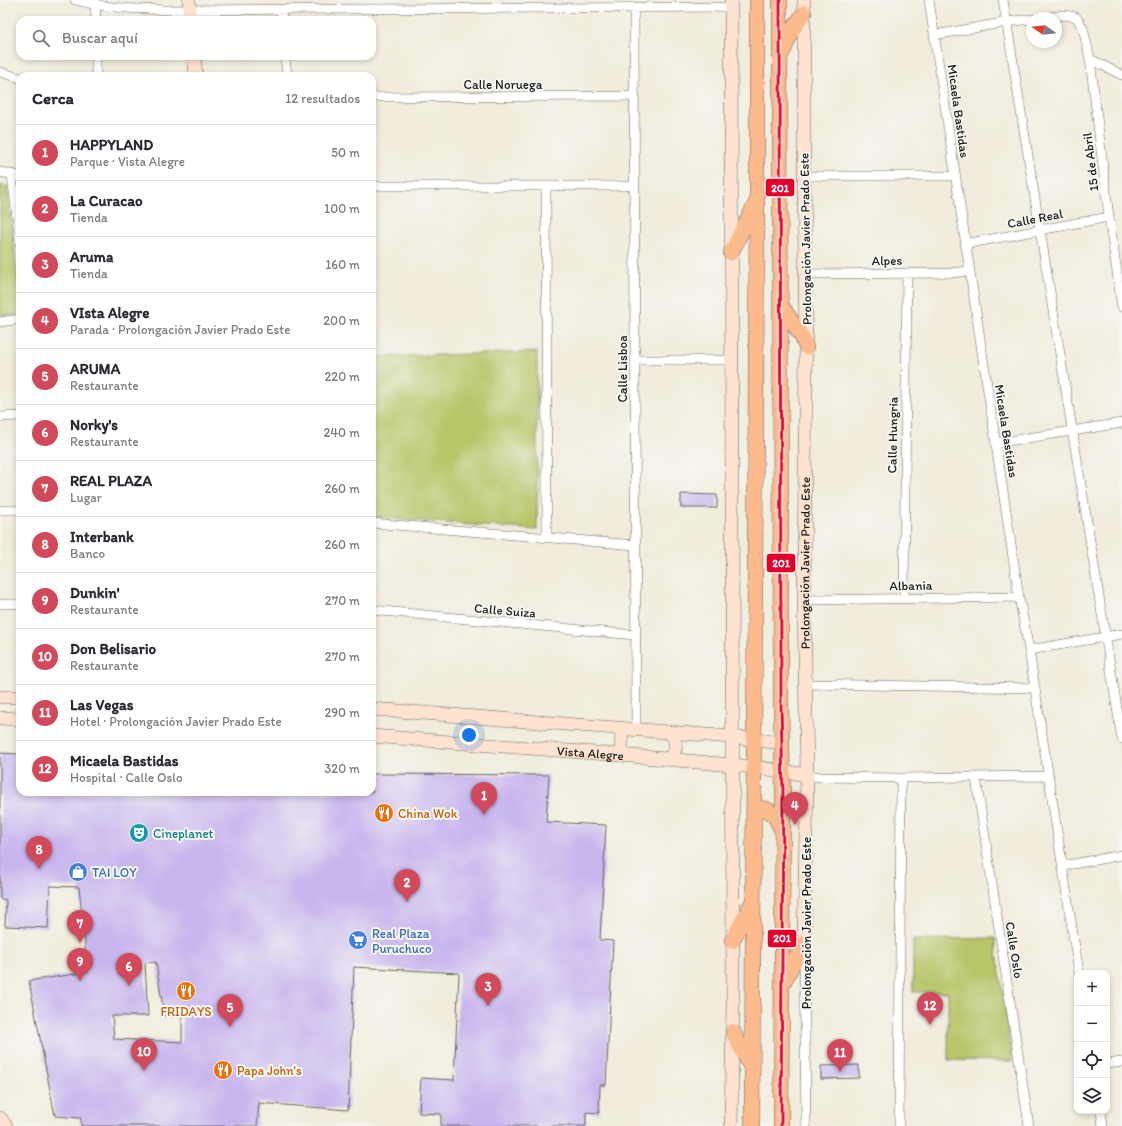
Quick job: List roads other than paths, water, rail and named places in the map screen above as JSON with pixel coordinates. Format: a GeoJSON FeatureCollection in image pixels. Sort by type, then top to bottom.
{"type":"FeatureCollection","features":[{"type":"Feature","properties":{"kind":"main road"},"geometry":{"type":"LineString","coordinates":[[752,1126],[757,0]]}},
{"type":"Feature","properties":{"kind":"main road","name":"Prolongación Javier Prado Este"},"geometry":{"type":"LineString","coordinates":[[780,0],[783,832],[781,1126]]}},
{"type":"Feature","properties":{"kind":"main road"},"geometry":{"type":"LineString","coordinates":[[780,58],[804,7]]}},
{"type":"Feature","properties":{"kind":"main road"},"geometry":{"type":"LineString","coordinates":[[731,253],[757,200]]}},
{"type":"Feature","properties":{"kind":"main road"},"geometry":{"type":"LineString","coordinates":[[781,305],[806,347]]}},
{"type":"Feature","properties":{"kind":"main road"},"geometry":{"type":"LineString","coordinates":[[754,815],[756,812],[763,809],[770,811],[778,820],[783,832]]}},
{"type":"Feature","properties":{"kind":"main road"},"geometry":{"type":"LineString","coordinates":[[732,941],[753,900]]}},
{"type":"Feature","properties":{"kind":"main road"},"geometry":{"type":"LineString","coordinates":[[781,986],[804,943]]}},
{"type":"Feature","properties":{"kind":"main road"},"geometry":{"type":"LineString","coordinates":[[733,1032],[753,1071]]}},
{"type":"Feature","properties":{"kind":"street"},"geometry":{"type":"LineString","coordinates":[[75,0],[95,2],[126,9],[190,10],[634,7],[731,3],[733,1032],[731,1126]]}},
{"type":"Feature","properties":{"kind":"street","name":"Micaela Bastidas"},"geometry":{"type":"LineString","coordinates":[[929,0],[1019,597],[1029,650],[1079,970]]}},
{"type":"Feature","properties":{"kind":"street"},"geometry":{"type":"LineString","coordinates":[[1002,0],[1007,22],[1039,230],[1122,739]]}},
{"type":"Feature","properties":{"kind":"street"},"geometry":{"type":"LineString","coordinates":[[95,2],[96,16]]}},
{"type":"Feature","properties":{"kind":"street","name":"Calle Lisboa"},"geometry":{"type":"LineString","coordinates":[[634,7],[636,730]]}},
{"type":"Feature","properties":{"kind":"street","name":"Prolongación Javier Prado Este"},"geometry":{"type":"LineString","coordinates":[[804,7],[806,347],[804,600],[807,775],[804,943],[806,1126]]}},
{"type":"Feature","properties":{"kind":"street"},"geometry":{"type":"LineString","coordinates":[[281,10],[282,16]]}},
{"type":"Feature","properties":{"kind":"street","name":"15 de Abril"},"geometry":{"type":"LineString","coordinates":[[1062,15],[1076,17],[1083,28],[1090,59],[1109,217],[1122,307]]}},
{"type":"Feature","properties":{"kind":"street"},"geometry":{"type":"LineString","coordinates":[[935,35],[1026,20]]}},
{"type":"Feature","properties":{"kind":"street"},"geometry":{"type":"LineString","coordinates":[[1090,59],[1122,75]]}},
{"type":"Feature","properties":{"kind":"street"},"geometry":{"type":"LineString","coordinates":[[96,60],[96,72]]}},
{"type":"Feature","properties":{"kind":"street"},"geometry":{"type":"LineString","coordinates":[[194,60],[196,72]]}},
{"type":"Feature","properties":{"kind":"street"},"geometry":{"type":"LineString","coordinates":[[285,60],[287,72]]}},
{"type":"Feature","properties":{"kind":"street"},"geometry":{"type":"LineString","coordinates":[[0,72],[16,77]]}},
{"type":"Feature","properties":{"kind":"street","name":"Calle Noruega"},"geometry":{"type":"LineString","coordinates":[[376,97],[635,96]]}},
{"type":"Feature","properties":{"kind":"street"},"geometry":{"type":"LineString","coordinates":[[0,172],[16,176]]}},
{"type":"Feature","properties":{"kind":"street"},"geometry":{"type":"LineString","coordinates":[[804,176],[956,176]]}},
{"type":"Feature","properties":{"kind":"street"},"geometry":{"type":"LineString","coordinates":[[376,186],[635,186]]}},
{"type":"Feature","properties":{"kind":"street"},"geometry":{"type":"LineString","coordinates":[[546,186],[547,538]]}},
{"type":"Feature","properties":{"kind":"street","name":"Calle Real"},"geometry":{"type":"LineString","coordinates":[[965,244],[1109,217]]}},
{"type":"Feature","properties":{"kind":"street","name":"Alpes"},"geometry":{"type":"LineString","coordinates":[[805,274],[950,273],[970,271]]}},
{"type":"Feature","properties":{"kind":"street","name":"Calle Hungría"},"geometry":{"type":"LineString","coordinates":[[904,598],[907,273]]}},
{"type":"Feature","properties":{"kind":"street"},"geometry":{"type":"LineString","coordinates":[[0,322],[16,320]]}},
{"type":"Feature","properties":{"kind":"street"},"geometry":{"type":"LineString","coordinates":[[635,360],[731,360]]}},
{"type":"Feature","properties":{"kind":"street"},"geometry":{"type":"LineString","coordinates":[[0,417],[16,416]]}},
{"type":"Feature","properties":{"kind":"street"},"geometry":{"type":"LineString","coordinates":[[996,443],[1122,423]]}},
{"type":"Feature","properties":{"kind":"street"},"geometry":{"type":"LineString","coordinates":[[0,510],[16,510]]}},
{"type":"Feature","properties":{"kind":"street"},"geometry":{"type":"LineString","coordinates":[[376,523],[635,545]]}},
{"type":"Feature","properties":{"kind":"street","name":"Albania"},"geometry":{"type":"LineString","coordinates":[[804,600],[1019,597]]}},
{"type":"Feature","properties":{"kind":"street"},"geometry":{"type":"LineString","coordinates":[[0,604],[16,604]]}},
{"type":"Feature","properties":{"kind":"street","name":"Calle Suiza"},"geometry":{"type":"LineString","coordinates":[[376,610],[636,635]]}},
{"type":"Feature","properties":{"kind":"street"},"geometry":{"type":"LineString","coordinates":[[1029,650],[1122,634]]}},
{"type":"Feature","properties":{"kind":"street"},"geometry":{"type":"LineString","coordinates":[[806,684],[1035,688]]}},
{"type":"Feature","properties":{"kind":"street"},"geometry":{"type":"LineString","coordinates":[[0,696],[16,697]]}},
{"type":"Feature","properties":{"kind":"street","name":"Vista Alegre"},"geometry":{"type":"LineString","coordinates":[[376,709],[732,737],[782,744]]}},
{"type":"Feature","properties":{"kind":"street"},"geometry":{"type":"LineString","coordinates":[[0,718],[16,719]]}},
{"type":"Feature","properties":{"kind":"street"},"geometry":{"type":"LineString","coordinates":[[621,755],[622,729]]}},
{"type":"Feature","properties":{"kind":"street"},"geometry":{"type":"LineString","coordinates":[[665,759],[674,753],[676,745],[674,738],[668,732]]}},
{"type":"Feature","properties":{"kind":"street","name":"Vista Alegre"},"geometry":{"type":"LineString","coordinates":[[376,736],[621,755],[754,767],[807,775]]}},
{"type":"Feature","properties":{"kind":"street"},"geometry":{"type":"LineString","coordinates":[[807,775],[820,777],[901,778],[1049,776]]}},
{"type":"Feature","properties":{"kind":"street"},"geometry":{"type":"LineString","coordinates":[[899,1126],[901,778]]}},
{"type":"Feature","properties":{"kind":"street","name":"Calle Oslo"},"geometry":{"type":"LineString","coordinates":[[976,778],[1029,1126]]}},
{"type":"Feature","properties":{"kind":"street"},"geometry":{"type":"LineString","coordinates":[[1062,866],[1122,855]]}},
{"type":"Feature","properties":{"kind":"street"},"geometry":{"type":"LineString","coordinates":[[1110,1064],[1122,1062]]}},
{"type":"Feature","properties":{"kind":"street"},"geometry":{"type":"LineString","coordinates":[[1101,1114],[1103,1126]]}},
{"type":"Feature","properties":{"kind":"street"},"geometry":{"type":"LineString","coordinates":[[0,1118],[6,1126]]}},
{"type":"Feature","properties":{"kind":"place","name":"China Wok"},"geometry":{"type":"Point","coordinates":[384,813]}},
{"type":"Feature","properties":{"kind":"place","name":"HAPPYLAND"},"geometry":{"type":"Point","coordinates":[484,815]}},
{"type":"Feature","properties":{"kind":"place","name":"VIsta Alegre"},"geometry":{"type":"Point","coordinates":[795,825]}},
{"type":"Feature","properties":{"kind":"place","name":"Cineplanet"},"geometry":{"type":"Point","coordinates":[139,833]}},
{"type":"Feature","properties":{"kind":"place","name":"Interbank"},"geometry":{"type":"Point","coordinates":[39,869]}},
{"type":"Feature","properties":{"kind":"place","name":"TAI LOY"},"geometry":{"type":"Point","coordinates":[78,872]}},
{"type":"Feature","properties":{"kind":"place","name":"La Curacao"},"geometry":{"type":"Point","coordinates":[407,902]}},
{"type":"Feature","properties":{"kind":"place","name":"Real Plaza Puruchuco"},"geometry":{"type":"Point","coordinates":[358,940]}},
{"type":"Feature","properties":{"kind":"place","name":"REAL PLAZA"},"geometry":{"type":"Point","coordinates":[80,943]}},
{"type":"Feature","properties":{"kind":"place","name":"Dunkin'"},"geometry":{"type":"Point","coordinates":[80,981]}},
{"type":"Feature","properties":{"kind":"place","name":"Norky's"},"geometry":{"type":"Point","coordinates":[129,986]}},
{"type":"Feature","properties":{"kind":"place","name":"FRIDAYS"},"geometry":{"type":"Point","coordinates":[186,991]}},
{"type":"Feature","properties":{"kind":"place","name":"Aruma"},"geometry":{"type":"Point","coordinates":[488,1006]}},
{"type":"Feature","properties":{"kind":"place","name":"Micaela Bastidas"},"geometry":{"type":"Point","coordinates":[930,1025]}},
{"type":"Feature","properties":{"kind":"place","name":"ARUMA"},"geometry":{"type":"Point","coordinates":[230,1027]}},
{"type":"Feature","properties":{"kind":"place","name":"Papa John's"},"geometry":{"type":"Point","coordinates":[223,1070]}},
{"type":"Feature","properties":{"kind":"place","name":"Don Belisario"},"geometry":{"type":"Point","coordinates":[144,1071]}},
{"type":"Feature","properties":{"kind":"place","name":"Las Vegas"},"geometry":{"type":"Point","coordinates":[840,1072]}}]}
